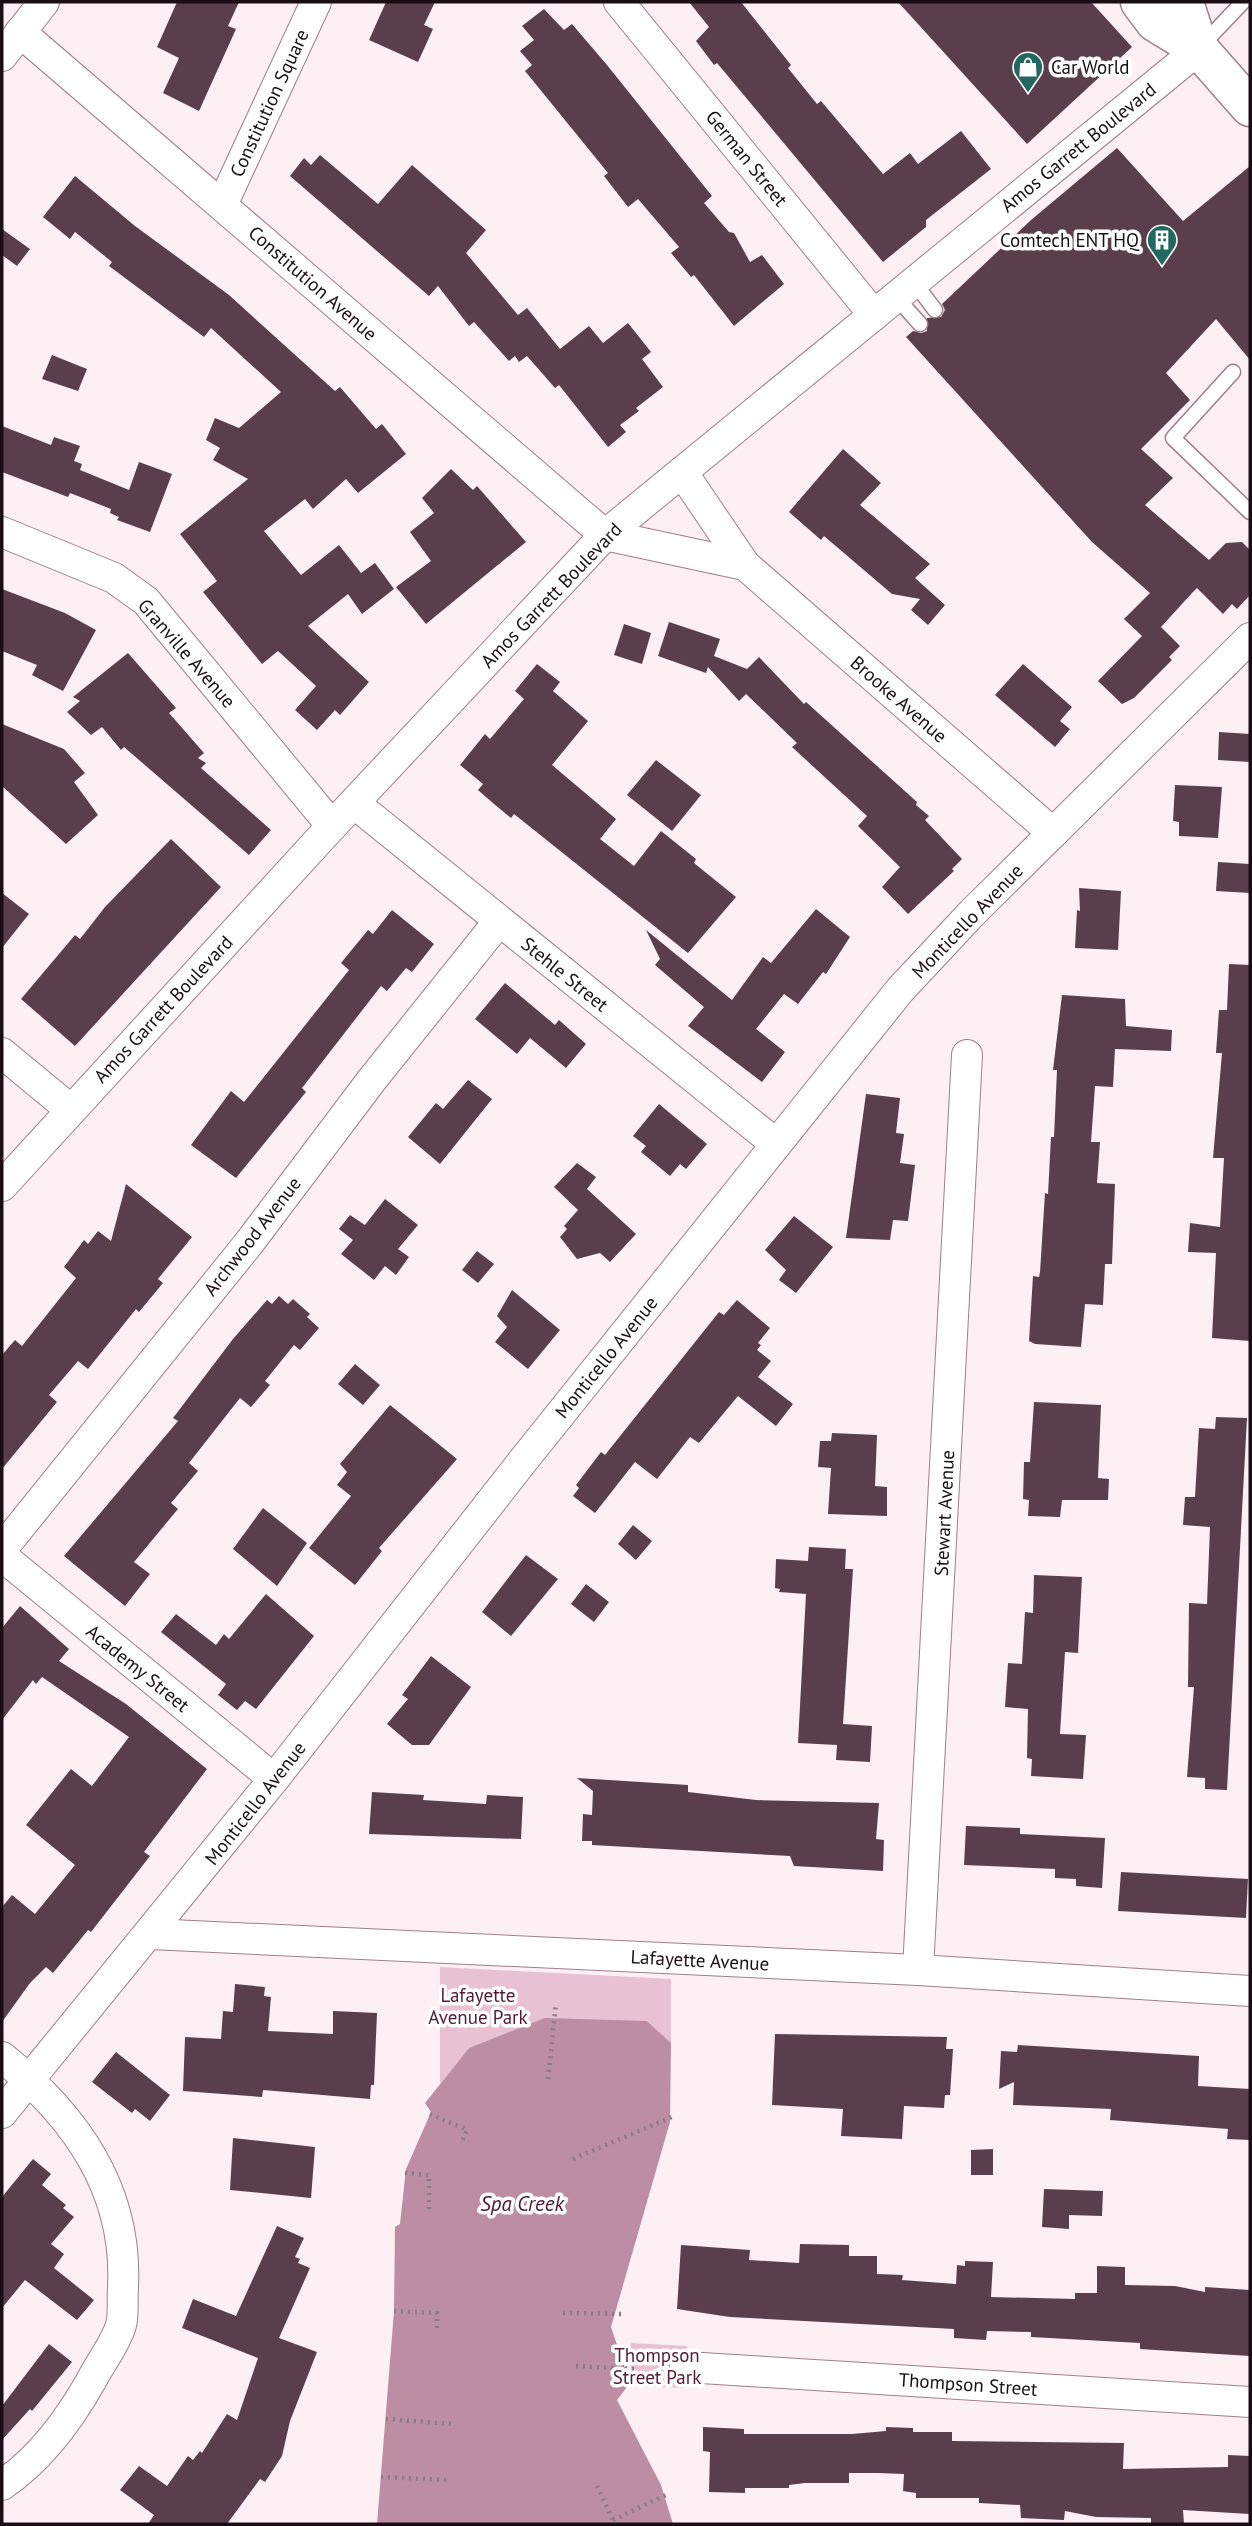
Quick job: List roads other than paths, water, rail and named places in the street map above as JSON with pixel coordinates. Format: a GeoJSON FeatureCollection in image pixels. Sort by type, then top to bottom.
{"type":"FeatureCollection","features":[{"type":"Feature","properties":{"kind":"main road"},"geometry":{"type":"LineString","coordinates":[[1140,2],[1155,22],[1199,49],[1250,107]]}},
{"type":"Feature","properties":{"kind":"main road"},"geometry":{"type":"LineString","coordinates":[[1184,2],[1199,49]]}},
{"type":"Feature","properties":{"kind":"street"},"geometry":{"type":"LineString","coordinates":[[2,56],[44,2]]}},
{"type":"Feature","properties":{"kind":"street","name":"Constitution Square"},"geometry":{"type":"LineString","coordinates":[[222,205],[316,2]]}},
{"type":"Feature","properties":{"kind":"street","name":"German Street"},"geometry":{"type":"LineString","coordinates":[[619,2],[895,298]]}},
{"type":"Feature","properties":{"kind":"street","name":"Constitution Avenue"},"geometry":{"type":"LineString","coordinates":[[20,32],[605,536]]}},
{"type":"Feature","properties":{"kind":"street","name":"Amos Garrett Boulevard"},"geometry":{"type":"LineString","coordinates":[[2,1186],[332,825],[605,536],[1199,49]]}},
{"type":"Feature","properties":{"kind":"street","name":"Brooke Avenue"},"geometry":{"type":"LineString","coordinates":[[682,472],[745,565],[1053,833]]}},
{"type":"Feature","properties":{"kind":"street","name":"Granville Avenue"},"geometry":{"type":"LineString","coordinates":[[2,532],[114,578],[146,601],[332,825]]}},
{"type":"Feature","properties":{"kind":"street","name":"Brooke Avenue"},"geometry":{"type":"LineString","coordinates":[[605,536],[745,565]]}},
{"type":"Feature","properties":{"kind":"street","name":"Monticello Avenue"},"geometry":{"type":"LineString","coordinates":[[2,2113],[274,1779],[530,1451],[900,990],[1053,833],[1250,638]]}},
{"type":"Feature","properties":{"kind":"street","name":"Stehle Street"},"geometry":{"type":"LineString","coordinates":[[354,803],[776,1144]]}},
{"type":"Feature","properties":{"kind":"street","name":"Archwood Avenue"},"geometry":{"type":"LineString","coordinates":[[2,1549],[249,1243],[371,1080],[499,921]]}},
{"type":"Feature","properties":{"kind":"street"},"geometry":{"type":"LineString","coordinates":[[2,1053],[71,1110]]}},
{"type":"Feature","properties":{"kind":"street","name":"Stewart Avenue"},"geometry":{"type":"LineString","coordinates":[[918,1970],[967,1055]]}},
{"type":"Feature","properties":{"kind":"street","name":"Academy Street"},"geometry":{"type":"LineString","coordinates":[[2,1556],[274,1779]]}},
{"type":"Feature","properties":{"kind":"street","name":"Lafayette Avenue"},"geometry":{"type":"LineString","coordinates":[[150,1934],[918,1970],[1250,1991]]}},
{"type":"Feature","properties":{"kind":"street"},"geometry":{"type":"LineString","coordinates":[[2,2057],[59,2109],[83,2141],[116,2207],[124,2267],[121,2324],[79,2402],[26,2469],[2,2485]]}},
{"type":"Feature","properties":{"kind":"street","name":"Thompson Street"},"geometry":{"type":"LineString","coordinates":[[685,2367],[1250,2402]]}},
{"type":"Feature","properties":{"kind":"lane"},"geometry":{"type":"LineString","coordinates":[[1199,49],[1243,2]]}},
{"type":"Feature","properties":{"kind":"lane"},"geometry":{"type":"LineString","coordinates":[[895,298],[935,310]]}},
{"type":"Feature","properties":{"kind":"lane"},"geometry":{"type":"LineString","coordinates":[[895,298],[920,324]]}},
{"type":"Feature","properties":{"kind":"lane"},"geometry":{"type":"LineString","coordinates":[[1233,372],[1173,438],[1250,512]]}},
{"type":"Feature","properties":{"kind":"water","name":"Spa Creek"},"geometry":{"type":"Polygon","coordinates":[[[545,2018],[647,2021],[671,2043],[670,2122],[611,2327],[630,2383],[617,2400],[661,2485],[673,2524],[377,2524],[394,2311],[395,2227],[400,2224],[406,2169],[431,2112],[425,2103],[469,2048],[545,2018]]]}},
{"type":"Feature","properties":{"kind":"place","name":"Car World"},"geometry":{"type":"Point","coordinates":[1028,94]}},
{"type":"Feature","properties":{"kind":"place","name":"Comtech ENT HQ"},"geometry":{"type":"Point","coordinates":[1162,267]}},
{"type":"Feature","properties":{"kind":"park label","name":"Lafayette Avenue Park"},"geometry":{"type":"Point","coordinates":[478,2006]}},
{"type":"Feature","properties":{"kind":"park label","name":"Thompson Street Park"},"geometry":{"type":"Point","coordinates":[657,2366]}}]}
